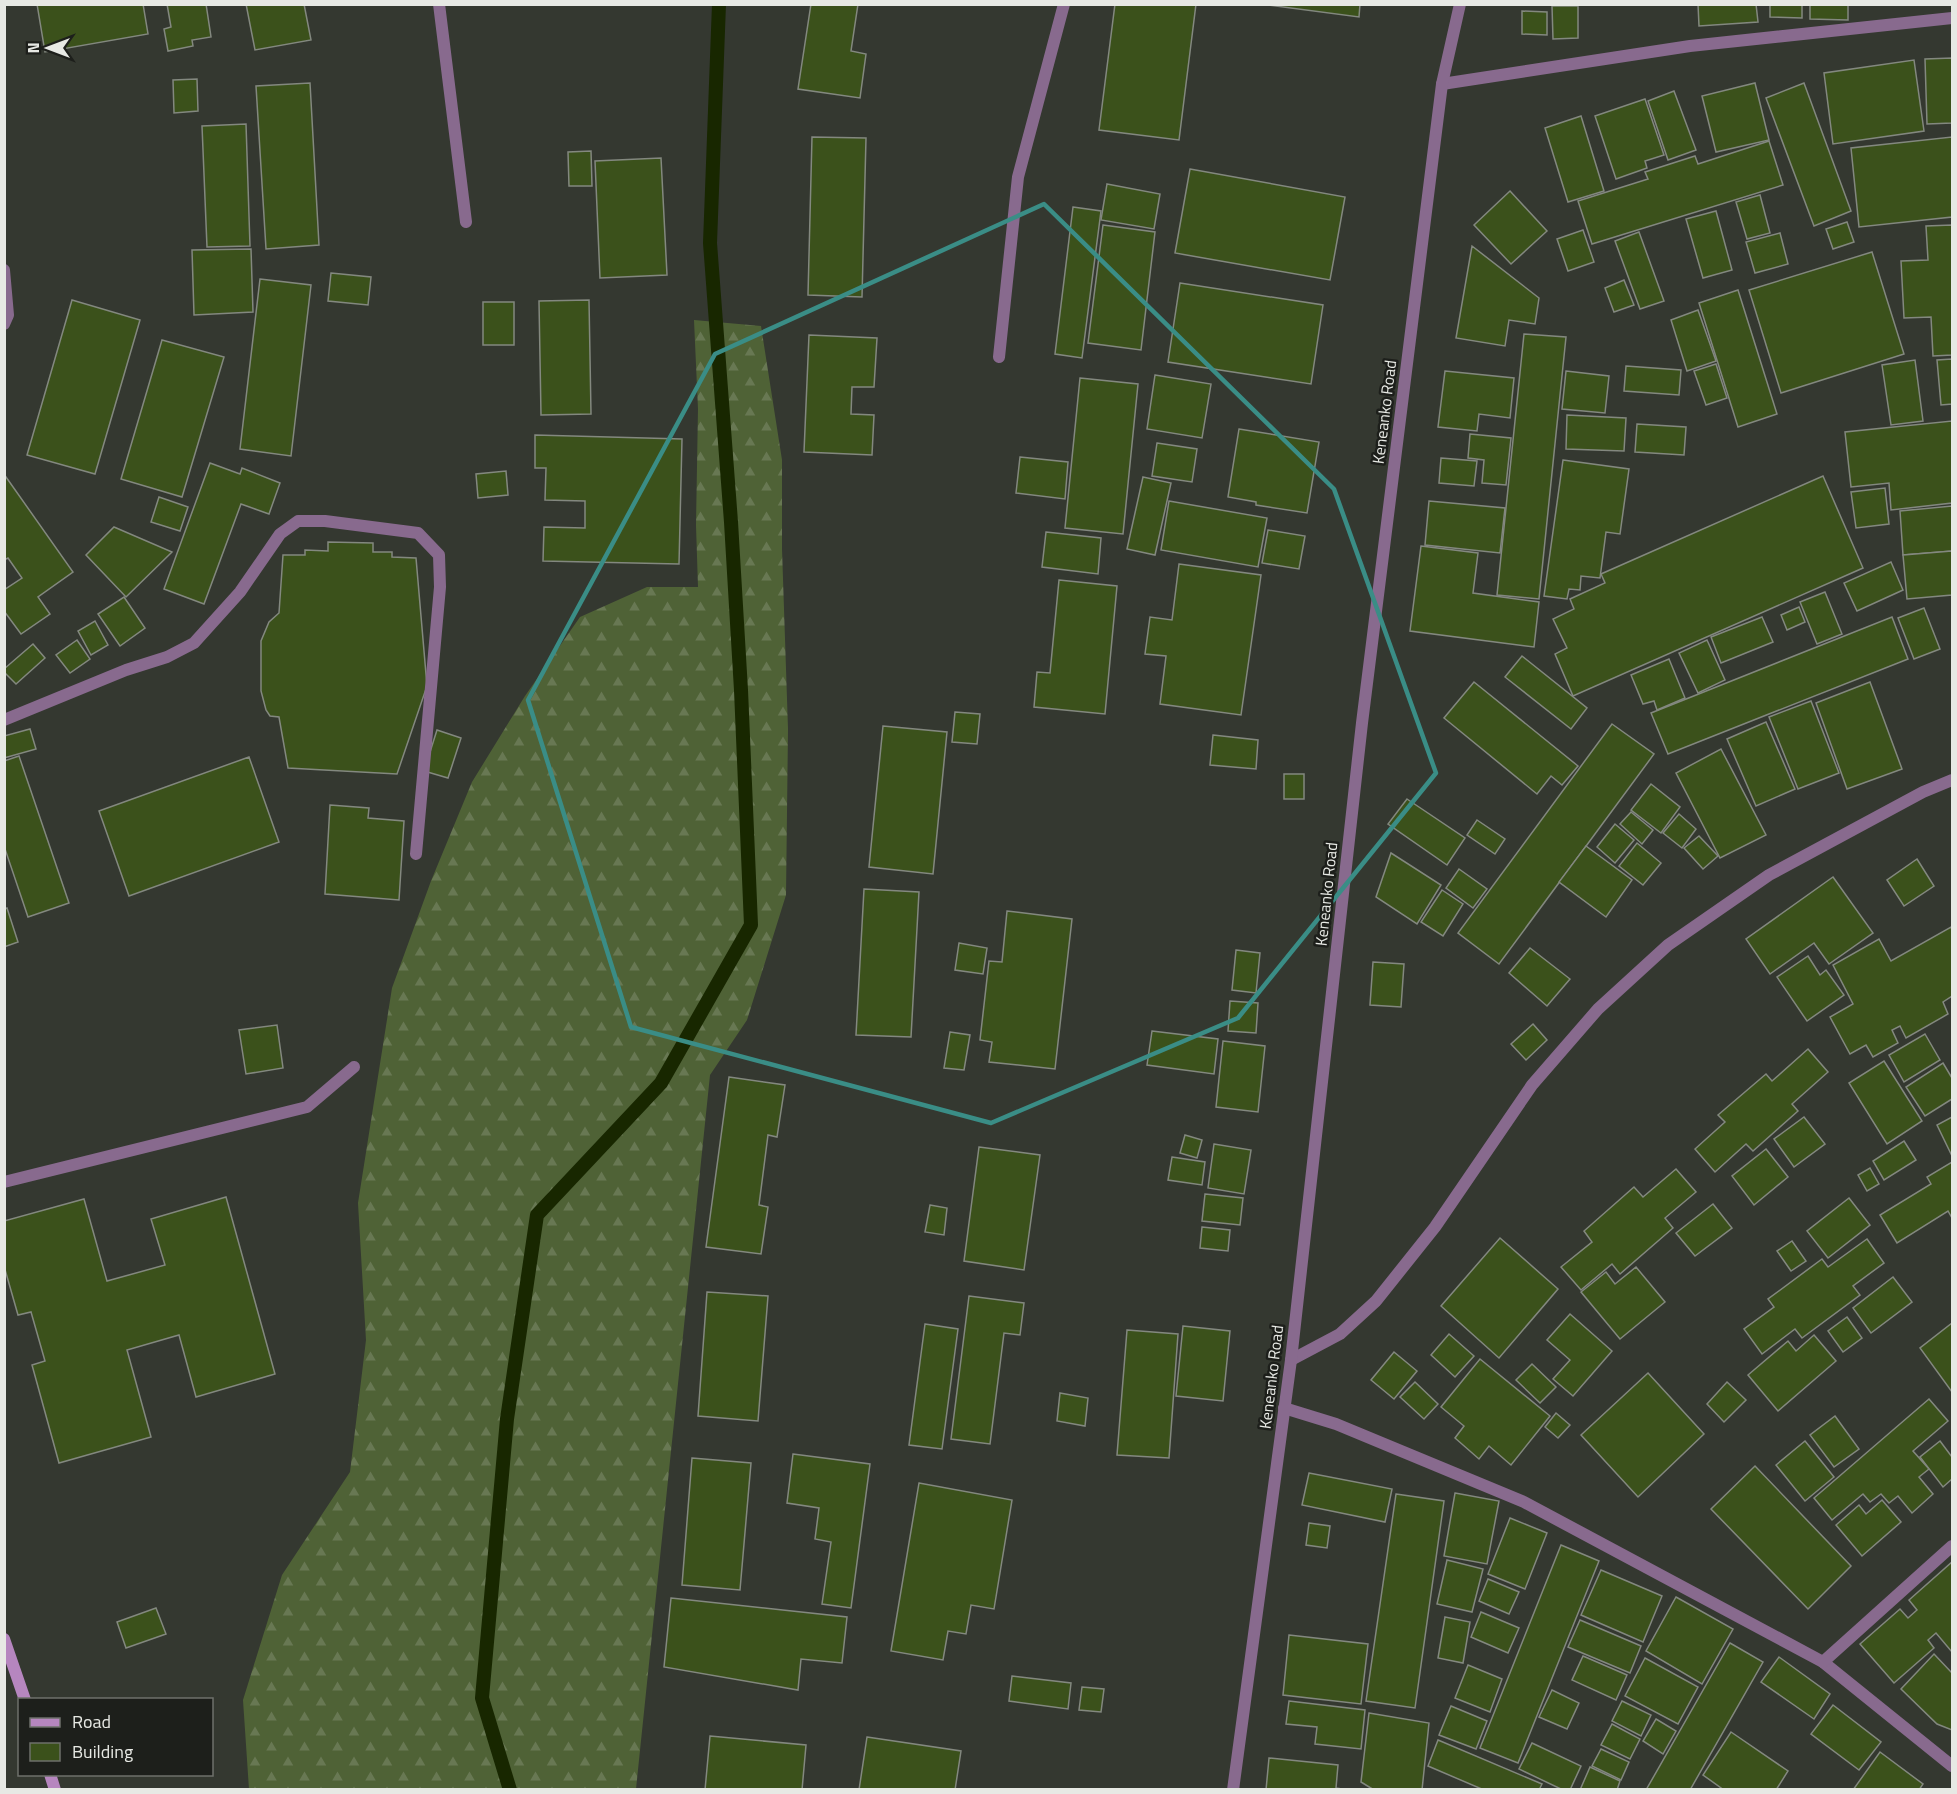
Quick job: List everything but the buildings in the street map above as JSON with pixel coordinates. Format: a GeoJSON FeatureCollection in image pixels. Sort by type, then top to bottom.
{"type":"FeatureCollection","features":[{"type":"Feature","properties":{"kind":"main road"},"geometry":{"type":"LineString","coordinates":[[4,1639],[24,1698]]}},
{"type":"Feature","properties":{"kind":"street"},"geometry":{"type":"LineString","coordinates":[[439,4],[466,222]]}},
{"type":"Feature","properties":{"kind":"street"},"geometry":{"type":"LineString","coordinates":[[999,357],[1018,177],[1064,4]]}},
{"type":"Feature","properties":{"kind":"street","name":"Keneanko Road"},"geometry":{"type":"LineString","coordinates":[[1233,1790],[1291,1359],[1362,723],[1442,84],[1460,4]]}},
{"type":"Feature","properties":{"kind":"street"},"geometry":{"type":"LineString","coordinates":[[1442,84],[1690,45],[1953,18]]}},
{"type":"Feature","properties":{"kind":"street"},"geometry":{"type":"LineString","coordinates":[[4,270],[8,315],[4,324]]}},
{"type":"Feature","properties":{"kind":"street"},"geometry":{"type":"LineString","coordinates":[[4,720],[126,670],[167,657],[194,643],[240,592],[280,534],[298,521],[325,521],[418,533],[439,555],[440,587],[416,854]]}},
{"type":"Feature","properties":{"kind":"street"},"geometry":{"type":"LineString","coordinates":[[1291,1359],[1340,1334],[1376,1300],[1435,1227],[1532,1085],[1598,1009],[1668,945],[1769,875],[1923,792],[1953,780]]}},
{"type":"Feature","properties":{"kind":"street"},"geometry":{"type":"LineString","coordinates":[[4,1182],[307,1107],[354,1067]]}},
{"type":"Feature","properties":{"kind":"street"},"geometry":{"type":"LineString","coordinates":[[1284,1408],[1336,1424],[1524,1502],[1823,1662],[1953,1766]]}},
{"type":"Feature","properties":{"kind":"street"},"geometry":{"type":"LineString","coordinates":[[1823,1662],[1953,1546]]}},
{"type":"Feature","properties":{"kind":"highlighted area"},"geometry":{"type":"Polygon","coordinates":[[[1044,204],[1334,489],[1436,773],[1238,1018],[991,1123],[631,1027],[528,700],[715,354],[1044,204]]]}},
{"type":"Feature","properties":{"kind":"green space"},"geometry":{"type":"Polygon","coordinates":[[[694,320],[761,326],[782,460],[782,549],[788,729],[786,895],[747,1020],[710,1075],[636,1789],[249,1789],[243,1700],[282,1575],[350,1472],[366,1340],[358,1203],[392,988],[431,881],[472,782],[525,696],[580,617],[647,587],[698,587],[696,525],[698,409],[694,320]]]}},
{"type":"Feature","properties":{"kind":"waterway"},"geometry":{"type":"LineString","coordinates":[[510,1790],[482,1698],[507,1419],[537,1215],[661,1083],[751,925],[731,522],[710,243],[719,4]]}}]}
